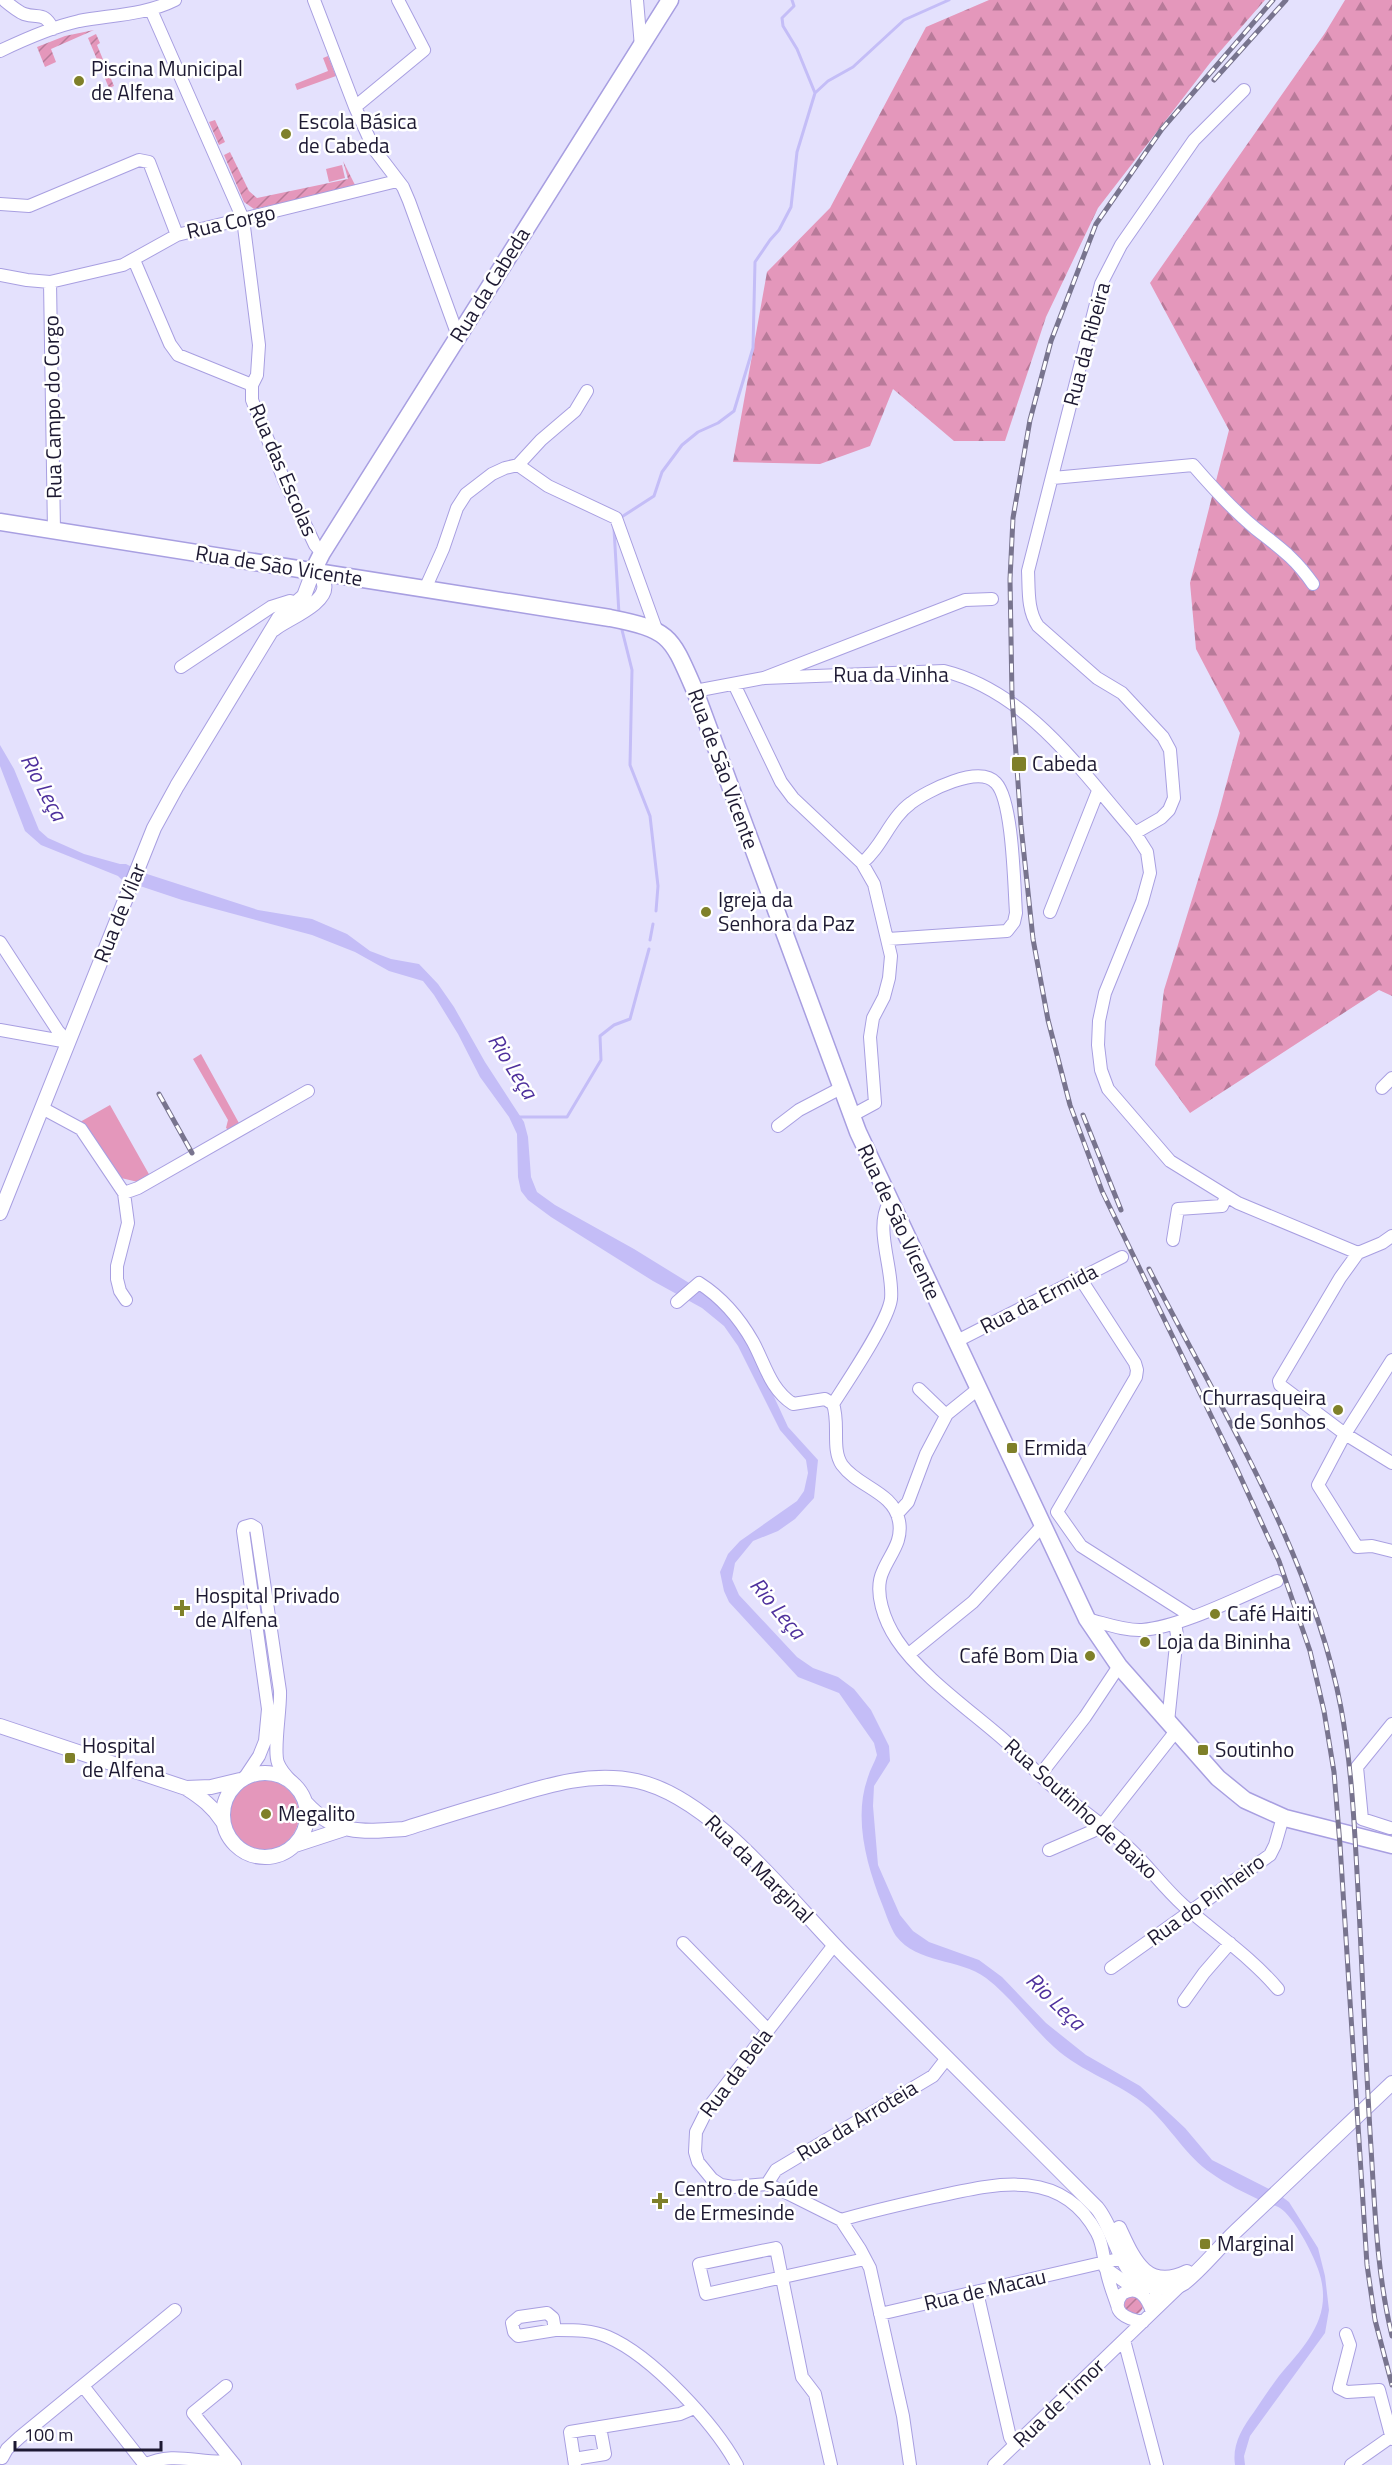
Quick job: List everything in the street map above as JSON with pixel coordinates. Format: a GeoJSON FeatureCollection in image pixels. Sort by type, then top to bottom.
{"type":"FeatureCollection","features":[{"type":"Feature","properties":{"kind":"main road","name":"Rua da Cabeda"},"geometry":{"type":"LineString","coordinates":[[317,572],[317,563],[322,553],[670,0]]}},
{"type":"Feature","properties":{"kind":"main road","name":"Rua de São Vicente"},"geometry":{"type":"LineString","coordinates":[[0,522],[617,620],[656,629],[668,639],[678,651],[695,691],[851,1116],[1087,1619],[1119,1666],[1218,1778],[1245,1800],[1282,1817],[1391,1837]]}},
{"type":"Feature","properties":{"kind":"street"},"geometry":{"type":"LineString","coordinates":[[4,0],[19,12],[27,15],[40,15],[48,20],[53,28]]}},
{"type":"Feature","properties":{"kind":"street"},"geometry":{"type":"LineString","coordinates":[[0,51],[53,28],[151,10],[175,0]]}},
{"type":"Feature","properties":{"kind":"street"},"geometry":{"type":"LineString","coordinates":[[314,0],[355,107],[377,155],[410,201],[458,336]]}},
{"type":"Feature","properties":{"kind":"street"},"geometry":{"type":"LineString","coordinates":[[355,107],[423,50],[398,0]]}},
{"type":"Feature","properties":{"kind":"street"},"geometry":{"type":"LineString","coordinates":[[637,0],[641,46]]}},
{"type":"Feature","properties":{"kind":"street","name":"Rua das Escolas"},"geometry":{"type":"LineString","coordinates":[[151,10],[243,219],[259,345],[257,375],[252,385],[252,400],[270,447],[315,545],[322,553]]}},
{"type":"Feature","properties":{"kind":"street","name":"Rua da Ribeira"},"geometry":{"type":"LineString","coordinates":[[1135,833],[1161,818],[1169,810],[1174,798],[1170,750],[1163,737],[1122,693],[1098,678],[1038,626],[1033,618],[1030,604],[1028,571],[1101,284],[1121,245],[1194,140],[1244,90]]}},
{"type":"Feature","properties":{"kind":"street"},"geometry":{"type":"LineString","coordinates":[[0,204],[30,206],[139,160],[149,162],[177,235]]}},
{"type":"Feature","properties":{"kind":"street","name":"Rua Corgo"},"geometry":{"type":"LineString","coordinates":[[0,274],[50,282],[123,265],[177,235],[397,181]]}},
{"type":"Feature","properties":{"kind":"street"},"geometry":{"type":"LineString","coordinates":[[134,260],[170,344],[178,355],[252,385]]}},
{"type":"Feature","properties":{"kind":"street","name":"Rua Campo do Corgo"},"geometry":{"type":"LineString","coordinates":[[50,282],[54,531]]}},
{"type":"Feature","properties":{"kind":"street"},"geometry":{"type":"LineString","coordinates":[[425,589],[443,549],[457,508],[466,494],[492,474],[518,465],[575,411],[587,391]]}},
{"type":"Feature","properties":{"kind":"street"},"geometry":{"type":"LineString","coordinates":[[518,465],[549,486],[615,518],[656,629]]}},
{"type":"Feature","properties":{"kind":"street"},"geometry":{"type":"LineString","coordinates":[[1053,478],[1193,465],[1256,528],[1283,548],[1302,567],[1313,584]]}},
{"type":"Feature","properties":{"kind":"street","name":"Rua de Vilar"},"geometry":{"type":"LineString","coordinates":[[0,1213],[154,828],[279,618],[304,596],[310,580],[317,572],[324,584],[320,598],[312,606],[274,629]]}},
{"type":"Feature","properties":{"kind":"street"},"geometry":{"type":"LineString","coordinates":[[695,691],[764,678],[965,600],[992,599]]}},
{"type":"Feature","properties":{"kind":"street"},"geometry":{"type":"LineString","coordinates":[[182,668],[271,607],[290,601],[297,603]]}},
{"type":"Feature","properties":{"kind":"street","name":"Rua da Vinha"},"geometry":{"type":"LineString","coordinates":[[764,678],[944,670],[968,676],[999,694],[1036,722],[1135,833],[1147,852],[1150,873],[1142,902],[1105,993],[1099,1021],[1098,1045],[1101,1070],[1108,1089],[1170,1161],[1226,1197],[1358,1253]]}},
{"type":"Feature","properties":{"kind":"street"},"geometry":{"type":"LineString","coordinates":[[734,684],[781,782],[793,798],[862,863],[873,884],[888,939],[891,956],[889,978],[884,997],[873,1018],[870,1037],[875,1103],[851,1116]]}},
{"type":"Feature","properties":{"kind":"street"},"geometry":{"type":"LineString","coordinates":[[862,863],[910,803],[950,783],[962,778],[983,777],[995,782],[1006,800],[1016,913],[1011,928],[1007,931],[888,939]]}},
{"type":"Feature","properties":{"kind":"street"},"geometry":{"type":"LineString","coordinates":[[1050,912],[1098,791]]}},
{"type":"Feature","properties":{"kind":"street"},"geometry":{"type":"LineString","coordinates":[[0,942],[58,1031],[68,1042]]}},
{"type":"Feature","properties":{"kind":"street"},"geometry":{"type":"LineString","coordinates":[[0,1029],[68,1042]]}},
{"type":"Feature","properties":{"kind":"street"},"geometry":{"type":"LineString","coordinates":[[1382,1088],[1392,1078]]}},
{"type":"Feature","properties":{"kind":"street"},"geometry":{"type":"LineString","coordinates":[[778,1126],[799,1110],[841,1088]]}},
{"type":"Feature","properties":{"kind":"street"},"geometry":{"type":"LineString","coordinates":[[124,1193],[138,1188],[308,1091]]}},
{"type":"Feature","properties":{"kind":"street"},"geometry":{"type":"LineString","coordinates":[[42,1108],[81,1129],[124,1193],[128,1223],[117,1266],[117,1279],[120,1291],[126,1300]]}},
{"type":"Feature","properties":{"kind":"street"},"geometry":{"type":"LineString","coordinates":[[1173,1240],[1178,1209],[1222,1206],[1226,1197]]}},
{"type":"Feature","properties":{"kind":"street"},"geometry":{"type":"LineString","coordinates":[[890,1203],[884,1221],[891,1290],[890,1304],[833,1404],[837,1419],[837,1456],[852,1476],[886,1499],[897,1514],[908,1502],[926,1454],[946,1415],[954,1406],[978,1389]]}},
{"type":"Feature","properties":{"kind":"street"},"geometry":{"type":"LineString","coordinates":[[1392,1236],[1358,1253],[1340,1278],[1279,1381],[1280,1385],[1345,1434],[1392,1462]]}},
{"type":"Feature","properties":{"kind":"street","name":"Rua da Ermida"},"geometry":{"type":"LineString","coordinates":[[956,1342],[1122,1257]]}},
{"type":"Feature","properties":{"kind":"street"},"geometry":{"type":"LineString","coordinates":[[909,1654],[973,1602],[1042,1523],[1057,1512],[1136,1377],[1137,1370],[1131,1357],[1080,1278]]}},
{"type":"Feature","properties":{"kind":"street"},"geometry":{"type":"LineString","coordinates":[[677,1302],[699,1283],[710,1290],[745,1328],[781,1396],[793,1404],[825,1400],[833,1404]]}},
{"type":"Feature","properties":{"kind":"street"},"geometry":{"type":"LineString","coordinates":[[1392,1360],[1345,1434],[1318,1485],[1357,1547],[1372,1546],[1392,1551]]}},
{"type":"Feature","properties":{"kind":"street"},"geometry":{"type":"LineString","coordinates":[[919,1389],[946,1415]]}},
{"type":"Feature","properties":{"kind":"street"},"geometry":{"type":"LineString","coordinates":[[1057,1512],[1081,1546],[1191,1616]]}},
{"type":"Feature","properties":{"kind":"street","name":"Rua Soutinho de Baixo"},"geometry":{"type":"LineString","coordinates":[[897,1514],[900,1532],[898,1545],[883,1571],[879,1583],[879,1595],[891,1630],[909,1654],[1040,1775],[1102,1824],[1190,1911],[1230,1943],[1278,1989]]}},
{"type":"Feature","properties":{"kind":"street"},"geometry":{"type":"LineString","coordinates":[[0,1726],[186,1788],[215,1810],[233,1843],[252,1856],[275,1857],[295,1845],[306,1826],[306,1803],[279,1765],[276,1756],[280,1701],[256,1528],[251,1525],[244,1527],[243,1531],[268,1709],[265,1741],[259,1756],[233,1787],[224,1803],[223,1822]]}},
{"type":"Feature","properties":{"kind":"street"},"geometry":{"type":"LineString","coordinates":[[1087,1619],[1141,1630],[1175,1623],[1277,1581]]}},
{"type":"Feature","properties":{"kind":"street"},"geometry":{"type":"LineString","coordinates":[[253,1597],[262,1602],[267,1632],[272,1641]]}},
{"type":"Feature","properties":{"kind":"street"},"geometry":{"type":"LineString","coordinates":[[1049,1850],[1093,1831],[1102,1824],[1172,1726],[1177,1635],[1175,1623]]}},
{"type":"Feature","properties":{"kind":"street"},"geometry":{"type":"LineString","coordinates":[[1040,1775],[1085,1717],[1119,1666]]}},
{"type":"Feature","properties":{"kind":"street"},"geometry":{"type":"LineString","coordinates":[[1391,1837],[1362,1819],[1357,1767],[1392,1724]]}},
{"type":"Feature","properties":{"kind":"street"},"geometry":{"type":"LineString","coordinates":[[186,1788],[211,1787],[257,1773],[281,1776],[292,1782]]}},
{"type":"Feature","properties":{"kind":"street","name":"Rua da Marginal"},"geometry":{"type":"LineString","coordinates":[[295,1845],[344,1829],[404,1829],[559,1781],[591,1777],[638,1781],[679,1798],[695,1807],[724,1831],[834,1945],[1029,2138],[1097,2208],[1111,2228],[1123,2260],[1134,2277],[1156,2288]]}},
{"type":"Feature","properties":{"kind":"street","name":"Rua da Marginal"},"geometry":{"type":"LineString","coordinates":[[306,1803],[318,1816],[344,1829]]}},
{"type":"Feature","properties":{"kind":"street","name":"Rua do Pinheiro"},"geometry":{"type":"LineString","coordinates":[[1111,1968],[1270,1855],[1282,1817]]}},
{"type":"Feature","properties":{"kind":"street"},"geometry":{"type":"LineString","coordinates":[[683,1943],[768,2030]]}},
{"type":"Feature","properties":{"kind":"street"},"geometry":{"type":"LineString","coordinates":[[1184,2001],[1230,1943]]}},
{"type":"Feature","properties":{"kind":"street","name":"Rua da Bela"},"geometry":{"type":"LineString","coordinates":[[767,2184],[733,2187],[721,2185],[712,2179],[698,2162],[695,2142],[700,2121],[834,1945]]}},
{"type":"Feature","properties":{"kind":"street","name":"Rua da Arroteia"},"geometry":{"type":"LineString","coordinates":[[767,2184],[776,2170],[933,2076],[947,2058]]}},
{"type":"Feature","properties":{"kind":"street"},"geometry":{"type":"LineString","coordinates":[[841,2220],[982,2187],[1023,2183],[1054,2192],[1076,2206],[1092,2225],[1104,2257],[1118,2308],[1126,2318],[1143,2322],[1210,2255],[1392,2083]]}},
{"type":"Feature","properties":{"kind":"street","name":"Rua da Marginal"},"geometry":{"type":"LineString","coordinates":[[1029,2138],[1051,2155],[1107,2208],[1116,2221],[1132,2258],[1145,2272]]}},
{"type":"Feature","properties":{"kind":"street"},"geometry":{"type":"LineString","coordinates":[[767,2184],[841,2220],[870,2268],[903,2416],[910,2465]]}},
{"type":"Feature","properties":{"kind":"street"},"geometry":{"type":"LineString","coordinates":[[1104,2257],[1114,2255],[1115,2241]]}},
{"type":"Feature","properties":{"kind":"street"},"geometry":{"type":"LineString","coordinates":[[831,2465],[815,2394],[802,2377],[783,2279],[776,2248],[699,2264],[706,2294],[783,2279],[865,2259]]}},
{"type":"Feature","properties":{"kind":"street"},"geometry":{"type":"LineString","coordinates":[[1104,2257],[1123,2260],[1137,2270],[1163,2277],[1181,2275],[1210,2255]]}},
{"type":"Feature","properties":{"kind":"street"},"geometry":{"type":"LineString","coordinates":[[1104,2257],[1148,2300],[1153,2310]]}},
{"type":"Feature","properties":{"kind":"street","name":"Rua de Macau"},"geometry":{"type":"LineString","coordinates":[[880,2314],[1090,2267],[1104,2257]]}},
{"type":"Feature","properties":{"kind":"street"},"geometry":{"type":"LineString","coordinates":[[1145,2272],[1156,2288],[1153,2310]]}},
{"type":"Feature","properties":{"kind":"street"},"geometry":{"type":"LineString","coordinates":[[1156,2288],[1182,2284]]}},
{"type":"Feature","properties":{"kind":"street"},"geometry":{"type":"LineString","coordinates":[[1118,2308],[1122,2294],[1131,2290],[1141,2293]]}},
{"type":"Feature","properties":{"kind":"street"},"geometry":{"type":"LineString","coordinates":[[977,2292],[1010,2437],[1015,2445]]}},
{"type":"Feature","properties":{"kind":"street"},"geometry":{"type":"LineString","coordinates":[[13,2465],[1,2457],[7,2449],[175,2310]]}},
{"type":"Feature","properties":{"kind":"street","name":"Rua de Timor"},"geometry":{"type":"LineString","coordinates":[[994,2465],[1143,2322]]}},
{"type":"Feature","properties":{"kind":"street"},"geometry":{"type":"LineString","coordinates":[[555,2330],[584,2331],[608,2337],[632,2352],[671,2383],[726,2445],[737,2465]]}},
{"type":"Feature","properties":{"kind":"street"},"geometry":{"type":"LineString","coordinates":[[1346,2334],[1350,2344],[1339,2388],[1347,2392],[1378,2390],[1392,2438],[1351,2465]]}},
{"type":"Feature","properties":{"kind":"street"},"geometry":{"type":"LineString","coordinates":[[1124,2340],[1156,2465]]}},
{"type":"Feature","properties":{"kind":"street"},"geometry":{"type":"LineString","coordinates":[[83,2386],[145,2465],[158,2459],[233,2463]]}},
{"type":"Feature","properties":{"kind":"street"},"geometry":{"type":"LineString","coordinates":[[226,2386],[193,2414],[233,2463]]}},
{"type":"Feature","properties":{"kind":"street"},"geometry":{"type":"LineString","coordinates":[[600,2427],[604,2454],[574,2462],[570,2432],[600,2427],[680,2414],[694,2408]]}},
{"type":"Feature","properties":{"kind":"green space"},"geometry":{"type":"Polygon","coordinates":[[[989,0],[1265,0],[1210,63],[1098,208],[1046,317],[1005,441],[954,441],[893,389],[870,446],[820,464],[733,462],[767,272],[830,208],[926,27],[989,0]]]}},
{"type":"Feature","properties":{"kind":"green space"},"geometry":{"type":"Polygon","coordinates":[[[1345,0],[1392,0],[1392,996],[1379,990],[1190,1113],[1155,1065],[1164,990],[1218,815],[1240,733],[1196,649],[1190,583],[1229,430],[1150,283],[1325,33],[1345,0]]]}},
{"type":"Feature","properties":{"kind":"green space"},"geometry":{"type":"Polygon","coordinates":[[[94,30],[51,49],[56,62],[45,67],[37,47],[65,36],[94,30]]]}},
{"type":"Feature","properties":{"kind":"green space"},"geometry":{"type":"Polygon","coordinates":[[[96,34],[100,43],[97,45],[114,86],[109,88],[88,38],[96,34]]]}},
{"type":"Feature","properties":{"kind":"green space"},"geometry":{"type":"Polygon","coordinates":[[[328,56],[336,76],[297,90],[295,84],[328,71],[323,58],[328,56]]]}},
{"type":"Feature","properties":{"kind":"green space"},"geometry":{"type":"Polygon","coordinates":[[[215,120],[225,142],[219,145],[209,122],[215,120]]]}},
{"type":"Feature","properties":{"kind":"green space"},"geometry":{"type":"Polygon","coordinates":[[[230,152],[249,191],[257,198],[348,179],[343,161],[356,187],[254,209],[244,202],[224,155],[230,152]]]}},
{"type":"Feature","properties":{"kind":"green space"},"geometry":{"type":"Polygon","coordinates":[[[342,165],[345,178],[329,182],[326,169],[342,165]]]}},
{"type":"Feature","properties":{"kind":"green space"},"geometry":{"type":"Polygon","coordinates":[[[201,1054],[240,1125],[230,1131],[226,1128],[228,1120],[193,1059],[201,1054]]]}},
{"type":"Feature","properties":{"kind":"green space"},"geometry":{"type":"Polygon","coordinates":[[[110,1105],[150,1176],[138,1182],[121,1178],[87,1127],[80,1122],[110,1105]]]}},
{"type":"Feature","properties":{"kind":"green space"},"geometry":{"type":"Polygon","coordinates":[[[264,1780],[277,1783],[289,1790],[296,1802],[299,1815],[296,1828],[289,1840],[277,1847],[264,1850],[251,1847],[239,1840],[232,1828],[229,1815],[232,1802],[239,1790],[251,1783],[264,1780]]]}},
{"type":"Feature","properties":{"kind":"green space"},"geometry":{"type":"Polygon","coordinates":[[[1129,2295],[1137,2295],[1143,2301],[1143,2309],[1137,2315],[1129,2315],[1123,2309],[1123,2301],[1129,2295]]]}},
{"type":"Feature","properties":{"kind":"shaded area"},"geometry":{"type":"Polygon","coordinates":[[[0,745],[14,769],[39,830],[48,838],[84,854],[126,864],[144,873],[258,910],[312,919],[347,934],[370,951],[391,959],[419,964],[438,984],[454,1007],[485,1062],[524,1122],[528,1137],[531,1177],[537,1192],[555,1205],[634,1249],[707,1294],[744,1332],[788,1427],[818,1460],[814,1498],[795,1519],[778,1531],[753,1541],[735,1563],[732,1579],[739,1595],[797,1657],[813,1668],[838,1677],[854,1689],[871,1710],[889,1746],[890,1761],[874,1786],[873,1806],[878,1865],[900,1915],[913,1931],[929,1942],[979,1960],[1002,1977],[1046,2023],[1086,2055],[1140,2086],[1185,2128],[1212,2160],[1277,2193],[1289,2202],[1318,2248],[1325,2276],[1329,2310],[1325,2333],[1250,2436],[1244,2456],[1245,2465],[1235,2465],[1234,2458],[1242,2431],[1276,2380],[1308,2340],[1320,2315],[1323,2301],[1322,2286],[1312,2254],[1297,2227],[1278,2207],[1229,2185],[1202,2166],[1148,2107],[1137,2098],[1065,2056],[1045,2039],[1004,1994],[986,1978],[964,1967],[915,1952],[896,1936],[876,1889],[867,1858],[862,1825],[864,1793],[877,1755],[874,1743],[839,1693],[798,1677],[729,1602],[724,1591],[720,1572],[728,1554],[740,1541],[797,1501],[804,1491],[808,1473],[806,1460],[780,1430],[738,1346],[724,1326],[702,1308],[653,1281],[528,1200],[521,1191],[518,1177],[517,1134],[509,1117],[480,1077],[458,1034],[423,981],[389,971],[355,952],[312,935],[182,900],[122,880],[118,876],[41,845],[25,831],[0,766],[0,745]]]}},
{"type":"Feature","properties":{"kind":"waterway"},"geometry":{"type":"LineString","coordinates":[[792,0],[794,6],[782,18],[783,26],[797,49],[815,93]]}},
{"type":"Feature","properties":{"kind":"waterway"},"geometry":{"type":"LineString","coordinates":[[620,518],[654,496],[662,472],[682,445],[698,432],[718,423],[734,411],[753,348],[755,262],[779,230],[791,207],[797,152],[815,93],[828,81],[853,67],[904,20],[949,0]]}},
{"type":"Feature","properties":{"kind":"waterway"},"geometry":{"type":"LineString","coordinates":[[614,529],[619,614]]}},
{"type":"Feature","properties":{"kind":"waterway"},"geometry":{"type":"LineString","coordinates":[[621,626],[632,670],[630,765],[650,816],[658,886],[656,911]]}},
{"type":"Feature","properties":{"kind":"waterway"},"geometry":{"type":"LineString","coordinates":[[650,940],[653,924]]}},
{"type":"Feature","properties":{"kind":"waterway"},"geometry":{"type":"LineString","coordinates":[[518,1117],[567,1117],[601,1060],[600,1036],[614,1025],[630,1019],[649,949]]}},
{"type":"Feature","properties":{"kind":"railway"},"geometry":{"type":"LineString","coordinates":[[1273,0],[1162,129],[1096,224],[1051,341],[1030,420],[1013,518],[1010,579],[1012,696],[1021,826],[1033,939],[1048,1020],[1070,1105],[1102,1191],[1279,1561],[1310,1651],[1324,1711],[1334,1772],[1340,1845],[1367,2265],[1375,2320],[1392,2385]]}},
{"type":"Feature","properties":{"kind":"railway"},"geometry":{"type":"LineString","coordinates":[[1214,80],[1286,0]]}},
{"type":"Feature","properties":{"kind":"railway"},"geometry":{"type":"LineString","coordinates":[[159,1094],[192,1153]]}},
{"type":"Feature","properties":{"kind":"railway"},"geometry":{"type":"LineString","coordinates":[[1083,1115],[1121,1210]]}},
{"type":"Feature","properties":{"kind":"railway"},"geometry":{"type":"LineString","coordinates":[[1149,1269],[1233,1428],[1286,1538],[1309,1594],[1327,1651],[1341,1708],[1355,1832],[1375,2219],[1383,2289],[1392,2336]]}},
{"type":"Feature","properties":{"kind":"place","name":"Piscina Municipal de Alfena"},"geometry":{"type":"Point","coordinates":[79,81]}},
{"type":"Feature","properties":{"kind":"place","name":"Escola Básica de Cabeda"},"geometry":{"type":"Point","coordinates":[286,134]}},
{"type":"Feature","properties":{"kind":"place","name":"Cabeda"},"geometry":{"type":"Point","coordinates":[1019,764]}},
{"type":"Feature","properties":{"kind":"place","name":"Igreja da Senhora da Paz"},"geometry":{"type":"Point","coordinates":[706,912]}},
{"type":"Feature","properties":{"kind":"place","name":"Churrasqueira de Sonhos"},"geometry":{"type":"Point","coordinates":[1338,1410]}},
{"type":"Feature","properties":{"kind":"place","name":"Ermida"},"geometry":{"type":"Point","coordinates":[1012,1448]}},
{"type":"Feature","properties":{"kind":"place","name":"Hospital Privado de Alfena"},"geometry":{"type":"Point","coordinates":[182,1608]}},
{"type":"Feature","properties":{"kind":"place","name":"Café Haiti"},"geometry":{"type":"Point","coordinates":[1215,1614]}},
{"type":"Feature","properties":{"kind":"place","name":"Loja da Bininha"},"geometry":{"type":"Point","coordinates":[1145,1642]}},
{"type":"Feature","properties":{"kind":"place","name":"Café Bom Dia"},"geometry":{"type":"Point","coordinates":[1090,1656]}},
{"type":"Feature","properties":{"kind":"place","name":"Soutinho"},"geometry":{"type":"Point","coordinates":[1203,1750]}},
{"type":"Feature","properties":{"kind":"place","name":"Hospital de Alfena"},"geometry":{"type":"Point","coordinates":[70,1758]}},
{"type":"Feature","properties":{"kind":"place","name":"Megalito"},"geometry":{"type":"Point","coordinates":[266,1814]}},
{"type":"Feature","properties":{"kind":"place","name":"Centro de Saúde de Ermesinde"},"geometry":{"type":"Point","coordinates":[660,2201]}},
{"type":"Feature","properties":{"kind":"place","name":"Marginal"},"geometry":{"type":"Point","coordinates":[1205,2244]}},
{"type":"Feature","properties":{"kind":"water label","name":"Rio Leça"},"geometry":{"type":"Point","coordinates":[44,787]}},
{"type":"Feature","properties":{"kind":"water label","name":"Rio Leça"},"geometry":{"type":"Point","coordinates":[513,1066]}},
{"type":"Feature","properties":{"kind":"water label","name":"Rio Leça"},"geometry":{"type":"Point","coordinates":[778,1608]}},
{"type":"Feature","properties":{"kind":"water label","name":"Rio Leça"},"geometry":{"type":"Point","coordinates":[1056,2001]}}]}
